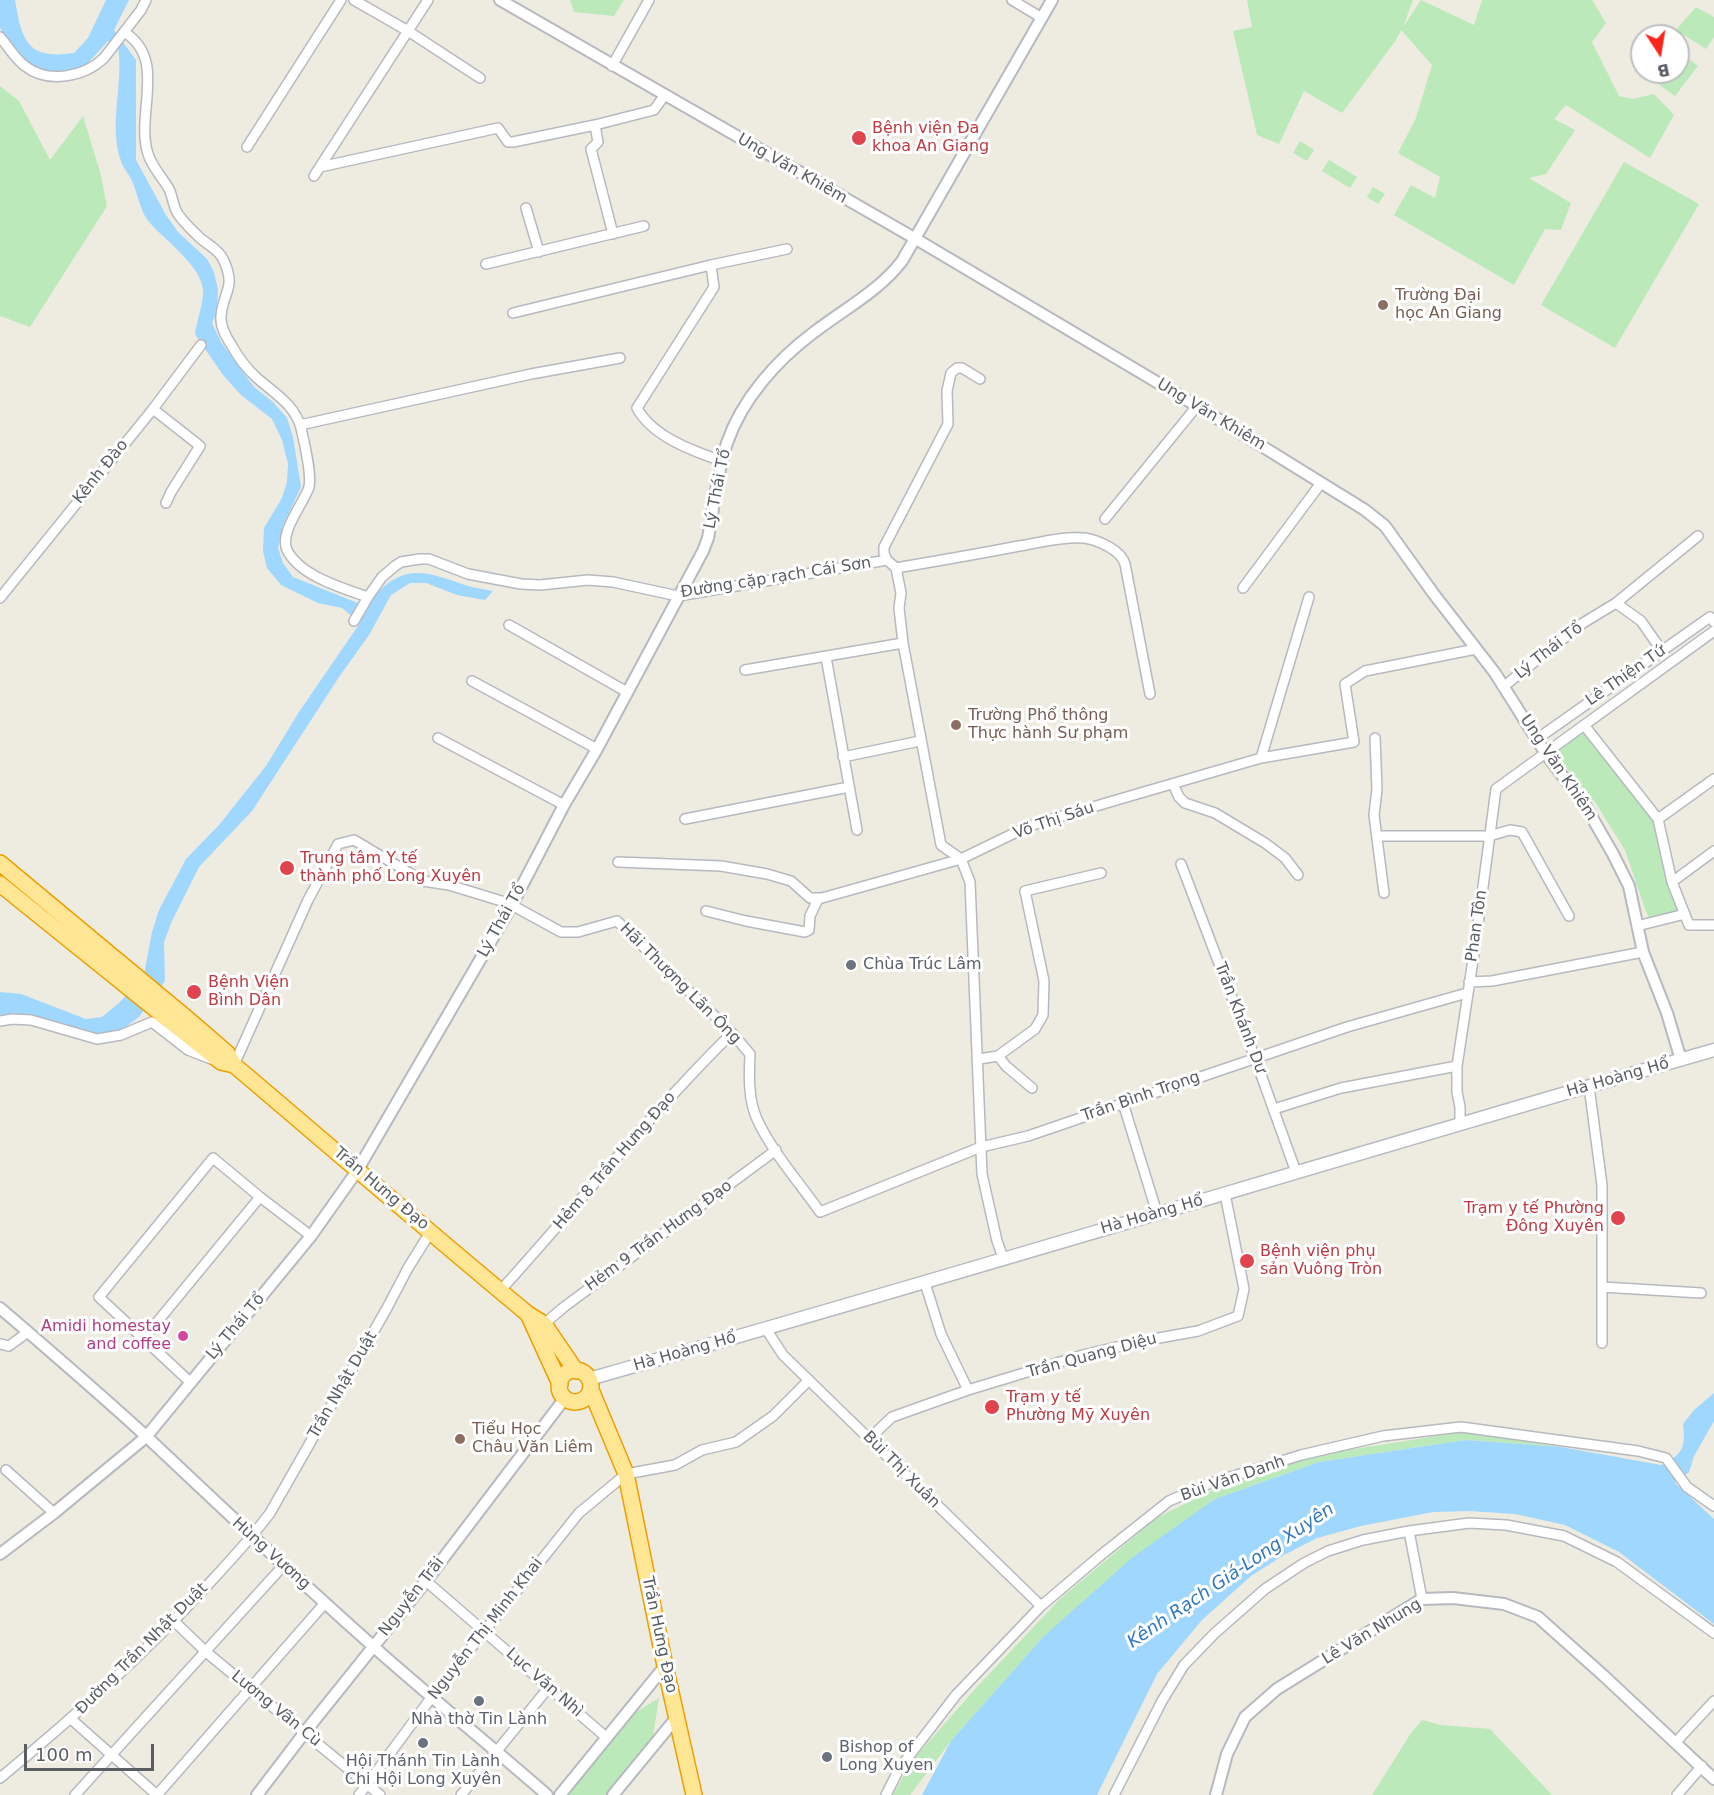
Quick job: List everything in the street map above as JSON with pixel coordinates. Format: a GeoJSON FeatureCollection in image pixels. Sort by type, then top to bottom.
{"type":"FeatureCollection","features":[{"type":"Feature","properties":{"kind":"highway","name":"Trần Hưng Đạo"},"geometry":{"type":"LineString","coordinates":[[0,863],[227,1053],[227,1064]]}},
{"type":"Feature","properties":{"kind":"highway","name":"Trần Hưng Đạo"},"geometry":{"type":"LineString","coordinates":[[0,884],[173,1024],[227,1064],[431,1231],[528,1314],[544,1324],[585,1380],[626,1474],[694,1795]]}},
{"type":"Feature","properties":{"kind":"highway","name":"Trần Hưng Đạo"},"geometry":{"type":"LineString","coordinates":[[528,1314],[565,1394],[592,1416],[609,1440],[626,1474]]}},
{"type":"Feature","properties":{"kind":"highway"},"geometry":{"type":"LineString","coordinates":[[566,1374],[585,1380],[585,1398],[581,1401],[565,1394],[566,1374]]}},
{"type":"Feature","properties":{"kind":"main road","name":"Hà Hoàng Hổ"},"geometry":{"type":"LineString","coordinates":[[585,1380],[1004,1260],[1714,1050]]}},
{"type":"Feature","properties":{"kind":"street"},"geometry":{"type":"LineString","coordinates":[[0,37],[28,68],[35,72],[69,75],[87,70],[104,58],[141,10],[146,0]]}},
{"type":"Feature","properties":{"kind":"street"},"geometry":{"type":"LineString","coordinates":[[247,147],[341,0]]}},
{"type":"Feature","properties":{"kind":"street"},"geometry":{"type":"LineString","coordinates":[[354,0],[408,31],[480,78]]}},
{"type":"Feature","properties":{"kind":"street"},"geometry":{"type":"LineString","coordinates":[[314,176],[428,0]]}},
{"type":"Feature","properties":{"kind":"street","name":"Ung Văn Khiêm"},"geometry":{"type":"LineString","coordinates":[[500,0],[916,239],[1197,406],[1365,510],[1386,526],[1503,687],[1546,754],[1586,807],[1613,854],[1629,886],[1643,952],[1667,1013],[1681,1060]]}},
{"type":"Feature","properties":{"kind":"street"},"geometry":{"type":"LineString","coordinates":[[612,66],[649,0]]}},
{"type":"Feature","properties":{"kind":"street"},"geometry":{"type":"LineString","coordinates":[[1012,0],[1042,18]]}},
{"type":"Feature","properties":{"kind":"street","name":"Lý Thái Tổ"},"geometry":{"type":"LineString","coordinates":[[0,1554],[146,1437],[311,1236],[357,1171],[512,905],[708,537],[726,444],[738,420],[753,395],[780,361],[813,333],[888,278],[916,239],[1052,0]]}},
{"type":"Feature","properties":{"kind":"street"},"geometry":{"type":"LineString","coordinates":[[123,33],[137,40],[147,65],[145,111],[148,156],[168,189],[177,214],[201,239],[218,252],[228,274],[229,285],[221,317],[225,335],[245,365],[296,414],[300,425],[309,487],[295,514],[286,546],[295,561],[314,575],[367,599]]}},
{"type":"Feature","properties":{"kind":"street"},"geometry":{"type":"LineString","coordinates":[[320,167],[498,128],[508,142],[513,142],[654,110],[664,96]]}},
{"type":"Feature","properties":{"kind":"street"},"geometry":{"type":"LineString","coordinates":[[596,124],[598,142],[591,149],[613,234]]}},
{"type":"Feature","properties":{"kind":"street"},"geometry":{"type":"LineString","coordinates":[[526,208],[539,252]]}},
{"type":"Feature","properties":{"kind":"street"},"geometry":{"type":"LineString","coordinates":[[486,264],[644,226]]}},
{"type":"Feature","properties":{"kind":"street"},"geometry":{"type":"LineString","coordinates":[[513,313],[711,265],[788,249]]}},
{"type":"Feature","properties":{"kind":"street"},"geometry":{"type":"LineString","coordinates":[[711,265],[714,287],[637,408],[643,420],[687,450],[722,461]]}},
{"type":"Feature","properties":{"kind":"street","name":"Kênh Đào"},"geometry":{"type":"LineString","coordinates":[[0,598],[153,409],[201,345]]}},
{"type":"Feature","properties":{"kind":"street"},"geometry":{"type":"LineString","coordinates":[[300,425],[531,374],[620,358]]}},
{"type":"Feature","properties":{"kind":"street"},"geometry":{"type":"LineString","coordinates":[[886,560],[884,547],[948,424],[947,391],[951,373],[957,368],[962,368],[980,379]]}},
{"type":"Feature","properties":{"kind":"street"},"geometry":{"type":"LineString","coordinates":[[1105,519],[1197,406]]}},
{"type":"Feature","properties":{"kind":"street"},"geometry":{"type":"LineString","coordinates":[[153,409],[200,446],[166,503]]}},
{"type":"Feature","properties":{"kind":"street"},"geometry":{"type":"LineString","coordinates":[[1243,588],[1321,483]]}},
{"type":"Feature","properties":{"kind":"street","name":"Lý Thái Tổ"},"geometry":{"type":"LineString","coordinates":[[1503,687],[1583,624],[1616,603],[1698,536]]}},
{"type":"Feature","properties":{"kind":"street"},"geometry":{"type":"LineString","coordinates":[[896,568],[1077,538],[1090,540],[1114,550],[1124,558],[1150,694]]}},
{"type":"Feature","properties":{"kind":"street","name":"Đường cặp rạch Cái Sơn"},"geometry":{"type":"LineString","coordinates":[[354,621],[382,577],[401,562],[420,559],[429,559],[468,574],[521,584],[540,585],[588,580],[613,582],[678,596],[886,560],[896,568],[901,593],[899,608],[903,643],[941,845],[961,859]]}},
{"type":"Feature","properties":{"kind":"street"},"geometry":{"type":"LineString","coordinates":[[1261,758],[1309,597]]}},
{"type":"Feature","properties":{"kind":"street"},"geometry":{"type":"LineString","coordinates":[[1616,603],[1641,621],[1662,651]]}},
{"type":"Feature","properties":{"kind":"street","name":"Lê Thiện Tứ"},"geometry":{"type":"LineString","coordinates":[[1537,739],[1710,617],[1714,622]]}},
{"type":"Feature","properties":{"kind":"street"},"geometry":{"type":"LineString","coordinates":[[509,625],[627,692]]}},
{"type":"Feature","properties":{"kind":"street","name":"Lê Thiện Tứ"},"geometry":{"type":"LineString","coordinates":[[1546,754],[1714,632]]}},
{"type":"Feature","properties":{"kind":"street"},"geometry":{"type":"LineString","coordinates":[[745,670],[903,643]]}},
{"type":"Feature","properties":{"kind":"street","name":"Võ Thị Sáu"},"geometry":{"type":"LineString","coordinates":[[818,899],[961,859],[1029,826],[1261,758],[1354,742],[1345,684],[1365,670],[1476,649]]}},
{"type":"Feature","properties":{"kind":"street"},"geometry":{"type":"LineString","coordinates":[[826,657],[856,830]]}},
{"type":"Feature","properties":{"kind":"street"},"geometry":{"type":"LineString","coordinates":[[472,681],[597,749]]}},
{"type":"Feature","properties":{"kind":"street"},"geometry":{"type":"LineString","coordinates":[[1584,725],[1658,819],[1672,882],[1689,925],[1714,925]]}},
{"type":"Feature","properties":{"kind":"street"},"geometry":{"type":"LineString","coordinates":[[438,738],[564,805]]}},
{"type":"Feature","properties":{"kind":"street"},"geometry":{"type":"LineString","coordinates":[[1375,738],[1377,789],[1374,814],[1384,893]]}},
{"type":"Feature","properties":{"kind":"street"},"geometry":{"type":"LineString","coordinates":[[843,757],[920,741]]}},
{"type":"Feature","properties":{"kind":"street","name":"Phan Tôn"},"geometry":{"type":"LineString","coordinates":[[1460,1125],[1457,1066],[1496,789],[1546,754]]}},
{"type":"Feature","properties":{"kind":"street"},"geometry":{"type":"LineString","coordinates":[[1658,819],[1714,779]]}},
{"type":"Feature","properties":{"kind":"street"},"geometry":{"type":"LineString","coordinates":[[1173,784],[1179,797],[1185,802],[1215,813],[1266,843],[1285,858],[1298,875]]}},
{"type":"Feature","properties":{"kind":"street"},"geometry":{"type":"LineString","coordinates":[[685,819],[849,787]]}},
{"type":"Feature","properties":{"kind":"street"},"geometry":{"type":"LineString","coordinates":[[1377,836],[1489,836],[1510,830],[1522,832],[1569,916]]}},
{"type":"Feature","properties":{"kind":"street","name":"Hãi Thượng Lãn Ông"},"geometry":{"type":"LineString","coordinates":[[227,1064],[338,844],[354,840],[423,881],[449,885],[512,905],[561,932],[578,932],[617,921],[732,1033],[750,1054],[749,1075],[756,1118],[820,1212]]}},
{"type":"Feature","properties":{"kind":"street"},"geometry":{"type":"LineString","coordinates":[[1672,882],[1714,851]]}},
{"type":"Feature","properties":{"kind":"street"},"geometry":{"type":"LineString","coordinates":[[961,859],[970,882],[981,1147],[985,1185],[997,1241],[1004,1260]]}},
{"type":"Feature","properties":{"kind":"street"},"geometry":{"type":"LineString","coordinates":[[618,862],[721,866],[767,874],[791,881],[810,898],[818,899],[810,916],[808,930],[805,932],[706,911]]}},
{"type":"Feature","properties":{"kind":"street","name":"Trần Khánh Dư"},"geometry":{"type":"LineString","coordinates":[[1181,864],[1256,1058],[1296,1172]]}},
{"type":"Feature","properties":{"kind":"street"},"geometry":{"type":"LineString","coordinates":[[979,1059],[998,1056],[1035,1029],[1043,1015],[1044,981],[1025,891],[1101,873]]}},
{"type":"Feature","properties":{"kind":"street"},"geometry":{"type":"LineString","coordinates":[[1637,926],[1685,915]]}},
{"type":"Feature","properties":{"kind":"street"},"geometry":{"type":"LineString","coordinates":[[1469,982],[1492,981],[1643,952]]}},
{"type":"Feature","properties":{"kind":"street","name":"Trần Bình Trọng"},"geometry":{"type":"LineString","coordinates":[[820,1212],[981,1147],[1028,1136],[1347,1027],[1467,993]]}},
{"type":"Feature","properties":{"kind":"street"},"geometry":{"type":"LineString","coordinates":[[0,1021],[31,1020],[102,1040],[152,1022],[188,1050],[227,1064]]}},
{"type":"Feature","properties":{"kind":"street","name":"Hẻm 8 Trần Hưng Đạo"},"geometry":{"type":"LineString","coordinates":[[500,1291],[693,1071],[732,1033]]}},
{"type":"Feature","properties":{"kind":"street"},"geometry":{"type":"LineString","coordinates":[[998,1056],[1032,1088]]}},
{"type":"Feature","properties":{"kind":"street"},"geometry":{"type":"LineString","coordinates":[[1274,1109],[1341,1088],[1457,1066]]}},
{"type":"Feature","properties":{"kind":"street"},"geometry":{"type":"LineString","coordinates":[[1589,1086],[1602,1185],[1602,1342]]}},
{"type":"Feature","properties":{"kind":"street"},"geometry":{"type":"LineString","coordinates":[[1123,1103],[1157,1214]]}},
{"type":"Feature","properties":{"kind":"street","name":"Hẻm 9 Trần Hưng Đạo"},"geometry":{"type":"LineString","coordinates":[[544,1324],[582,1293],[776,1150]]}},
{"type":"Feature","properties":{"kind":"street"},"geometry":{"type":"LineString","coordinates":[[190,1382],[99,1297],[213,1158],[311,1236]]}},
{"type":"Feature","properties":{"kind":"street","name":"Trần Quang Diệu"},"geometry":{"type":"LineString","coordinates":[[870,1438],[892,1417],[968,1390],[1083,1355],[1198,1331],[1238,1316],[1244,1289],[1225,1194]]}},
{"type":"Feature","properties":{"kind":"street"},"geometry":{"type":"LineString","coordinates":[[144,1338],[260,1197]]}},
{"type":"Feature","properties":{"kind":"street","name":"Trần Nhật Duật"},"geometry":{"type":"LineString","coordinates":[[252,1537],[270,1513],[431,1231]]}},
{"type":"Feature","properties":{"kind":"street"},"geometry":{"type":"LineString","coordinates":[[925,1283],[941,1334],[968,1390]]}},
{"type":"Feature","properties":{"kind":"street"},"geometry":{"type":"LineString","coordinates":[[1602,1287],[1701,1293]]}},
{"type":"Feature","properties":{"kind":"street","name":"Hùng Vương"},"geometry":{"type":"LineString","coordinates":[[0,1308],[146,1437],[373,1647],[547,1795]]}},
{"type":"Feature","properties":{"kind":"street","name":"Bùi Thị Xuân"},"geometry":{"type":"LineString","coordinates":[[766,1329],[783,1355],[1041,1606]]}},
{"type":"Feature","properties":{"kind":"street"},"geometry":{"type":"LineString","coordinates":[[0,1344],[9,1346],[28,1332]]}},
{"type":"Feature","properties":{"kind":"street"},"geometry":{"type":"LineString","coordinates":[[626,1474],[675,1465],[702,1450],[736,1442],[774,1416],[809,1380]]}},
{"type":"Feature","properties":{"kind":"street","name":"Nguyễn Trãi"},"geometry":{"type":"LineString","coordinates":[[257,1795],[426,1581],[565,1394]]}},
{"type":"Feature","properties":{"kind":"street","name":"Bùi Văn Danh"},"geometry":{"type":"LineString","coordinates":[[886,1795],[899,1770],[956,1695],[1041,1606],[1169,1502],[1208,1484],[1301,1455],[1383,1436],[1461,1427],[1638,1451],[1666,1458],[1687,1487],[1714,1506]]}},
{"type":"Feature","properties":{"kind":"street"},"geometry":{"type":"LineString","coordinates":[[6,1470],[54,1513]]}},
{"type":"Feature","properties":{"kind":"street","name":"Nguyễn Thị Minh Khai"},"geometry":{"type":"LineString","coordinates":[[360,1795],[431,1698],[579,1514],[626,1474]]}},
{"type":"Feature","properties":{"kind":"street"},"geometry":{"type":"LineString","coordinates":[[1114,1795],[1162,1701],[1184,1665],[1215,1633],[1265,1589],[1304,1563],[1328,1551],[1363,1540],[1409,1530],[1469,1523],[1506,1525],[1564,1536],[1617,1562],[1714,1633]]}},
{"type":"Feature","properties":{"kind":"street"},"geometry":{"type":"LineString","coordinates":[[1409,1530],[1422,1599]]}},
{"type":"Feature","properties":{"kind":"street","name":"Đường Trần Nhật Duật"},"geometry":{"type":"LineString","coordinates":[[0,1779],[71,1719],[174,1621],[252,1537]]}},
{"type":"Feature","properties":{"kind":"street"},"geometry":{"type":"LineString","coordinates":[[75,1795],[283,1566]]}},
{"type":"Feature","properties":{"kind":"street","name":"Lục Văn Nhì"},"geometry":{"type":"LineString","coordinates":[[426,1581],[607,1738]]}},
{"type":"Feature","properties":{"kind":"street","name":"Lê Văn Nhung"},"geometry":{"type":"LineString","coordinates":[[1216,1795],[1227,1754],[1245,1717],[1277,1689],[1422,1599],[1453,1598],[1504,1604],[1538,1617],[1714,1779]]}},
{"type":"Feature","properties":{"kind":"street"},"geometry":{"type":"LineString","coordinates":[[71,1719],[157,1795],[325,1603]]}},
{"type":"Feature","properties":{"kind":"street","name":"Lương Vãn Cù"},"geometry":{"type":"LineString","coordinates":[[174,1621],[206,1652],[380,1795]]}},
{"type":"Feature","properties":{"kind":"street"},"geometry":{"type":"LineString","coordinates":[[560,1795],[665,1666]]}},
{"type":"Feature","properties":{"kind":"street"},"geometry":{"type":"LineString","coordinates":[[461,1795],[549,1687]]}},
{"type":"Feature","properties":{"kind":"street"},"geometry":{"type":"LineString","coordinates":[[1675,1743],[1714,1701]]}},
{"type":"Feature","properties":{"kind":"street"},"geometry":{"type":"LineString","coordinates":[[613,1795],[677,1717]]}},
{"type":"Feature","properties":{"kind":"street"},"geometry":{"type":"LineString","coordinates":[[1677,1795],[1702,1766]]}},
{"type":"Feature","properties":{"kind":"green space"},"geometry":{"type":"Polygon","coordinates":[[[570,0],[624,0],[614,16],[574,12],[570,0]]]}},
{"type":"Feature","properties":{"kind":"green space"},"geometry":{"type":"Polygon","coordinates":[[[1247,0],[1413,0],[1403,27],[1421,0],[1474,25],[1482,0],[1592,0],[1606,23],[1592,42],[1619,96],[1633,99],[1654,94],[1674,115],[1650,158],[1566,105],[1554,119],[1575,130],[1546,174],[1529,178],[1571,203],[1561,230],[1545,229],[1514,285],[1394,215],[1411,185],[1435,198],[1440,177],[1398,153],[1416,118],[1432,65],[1401,30],[1342,113],[1304,91],[1279,144],[1257,135],[1233,31],[1252,27],[1247,0]]]}},
{"type":"Feature","properties":{"kind":"green space"},"geometry":{"type":"Polygon","coordinates":[[[1696,7],[1714,17],[1714,37],[1706,49],[1690,39],[1690,24],[1681,24],[1696,7]]]}},
{"type":"Feature","properties":{"kind":"green space"},"geometry":{"type":"Polygon","coordinates":[[[1690,60],[1698,66],[1690,76],[1690,60]]]}},
{"type":"Feature","properties":{"kind":"green space"},"geometry":{"type":"Polygon","coordinates":[[[1658,84],[1684,84],[1675,96],[1658,84]]]}},
{"type":"Feature","properties":{"kind":"green space"},"geometry":{"type":"Polygon","coordinates":[[[0,86],[19,101],[50,160],[83,116],[100,172],[107,206],[30,327],[0,316],[0,86]]]}},
{"type":"Feature","properties":{"kind":"green space"},"geometry":{"type":"Polygon","coordinates":[[[1300,141],[1314,150],[1307,161],[1293,153],[1300,141]]]}},
{"type":"Feature","properties":{"kind":"green space"},"geometry":{"type":"Polygon","coordinates":[[[1329,160],[1357,177],[1350,188],[1322,171],[1329,160]]]}},
{"type":"Feature","properties":{"kind":"green space"},"geometry":{"type":"Polygon","coordinates":[[[1624,162],[1699,204],[1615,348],[1541,305],[1624,162]]]}},
{"type":"Feature","properties":{"kind":"green space"},"geometry":{"type":"Polygon","coordinates":[[[1373,187],[1385,194],[1378,204],[1367,197],[1373,187]]]}},
{"type":"Feature","properties":{"kind":"green space"},"geometry":{"type":"Polygon","coordinates":[[[1584,725],[1658,819],[1685,914],[1651,922],[1625,850],[1595,802],[1551,750],[1584,725]]]}},
{"type":"Feature","properties":{"kind":"green space"},"geometry":{"type":"Polygon","coordinates":[[[1463,1432],[1561,1447],[1466,1440],[1319,1462],[1215,1499],[1043,1637],[951,1741],[910,1795],[893,1795],[912,1761],[975,1689],[1061,1598],[1158,1517],[1211,1491],[1315,1455],[1463,1432]]]}},
{"type":"Feature","properties":{"kind":"green space"},"geometry":{"type":"Polygon","coordinates":[[[659,1698],[651,1748],[613,1795],[562,1795],[620,1722],[659,1698]]]}},
{"type":"Feature","properties":{"kind":"green space"},"geometry":{"type":"Polygon","coordinates":[[[1422,1720],[1441,1725],[1490,1729],[1552,1795],[1372,1795],[1411,1733],[1422,1720]]]}},
{"type":"Feature","properties":{"kind":"water"},"geometry":{"type":"Polygon","coordinates":[[[0,0],[15,0],[24,37],[30,44],[37,50],[58,54],[74,53],[88,38],[106,0],[129,0],[114,30],[136,60],[136,160],[166,215],[178,232],[207,259],[214,272],[218,290],[217,312],[212,323],[221,342],[254,387],[273,402],[287,418],[293,437],[301,487],[283,525],[278,548],[283,563],[293,577],[365,606],[389,583],[411,573],[429,574],[493,591],[485,600],[457,595],[426,583],[410,583],[391,595],[369,635],[252,811],[199,867],[164,942],[165,981],[139,1017],[123,1029],[105,1035],[88,1033],[32,1018],[0,1016],[0,992],[21,994],[86,1019],[102,1017],[119,1003],[144,975],[152,932],[159,910],[186,859],[219,825],[266,766],[299,712],[360,623],[342,608],[318,603],[281,585],[267,568],[263,551],[264,528],[282,498],[287,482],[288,464],[282,440],[272,419],[241,395],[223,375],[195,334],[203,296],[199,277],[187,260],[147,219],[132,181],[122,164],[116,133],[118,47],[108,41],[87,64],[63,73],[46,71],[28,65],[14,50],[0,28],[0,0]]]}},
{"type":"Feature","properties":{"kind":"water","name":"Kênh Rạch Giá-Long Xuyên"},"geometry":{"type":"Polygon","coordinates":[[[1714,1393],[1714,1421],[1694,1456],[1689,1472],[1675,1483],[1714,1519],[1714,1624],[1619,1552],[1565,1525],[1515,1514],[1470,1511],[1433,1512],[1361,1526],[1317,1538],[1284,1555],[1251,1576],[1202,1620],[1157,1674],[1097,1795],[922,1795],[951,1741],[1043,1637],[1133,1557],[1215,1499],[1319,1462],[1466,1440],[1561,1447],[1661,1465],[1674,1458],[1681,1450],[1684,1439],[1683,1424],[1694,1410],[1714,1393]]]}},
{"type":"Feature","properties":{"kind":"place","name":"Bệnh viện Đa khoa An Giang"},"geometry":{"type":"Point","coordinates":[859,138]}},
{"type":"Feature","properties":{"kind":"place","name":"Trường Đại học An Giang"},"geometry":{"type":"Point","coordinates":[1383,305]}},
{"type":"Feature","properties":{"kind":"place","name":"Trường Phổ thông Thực hành Sư phạm"},"geometry":{"type":"Point","coordinates":[956,725]}},
{"type":"Feature","properties":{"kind":"place","name":"Trung tâm Y tế thành phố Long Xuyên"},"geometry":{"type":"Point","coordinates":[287,868]}},
{"type":"Feature","properties":{"kind":"place","name":"Chùa Trúc Lâm"},"geometry":{"type":"Point","coordinates":[851,965]}},
{"type":"Feature","properties":{"kind":"place","name":"Bệnh Viện Bình Dân"},"geometry":{"type":"Point","coordinates":[194,992]}},
{"type":"Feature","properties":{"kind":"place","name":"Trạm y tế Phường Đông Xuyên"},"geometry":{"type":"Point","coordinates":[1618,1218]}},
{"type":"Feature","properties":{"kind":"place","name":"Bệnh viện phụ sản Vuông Tròn"},"geometry":{"type":"Point","coordinates":[1247,1261]}},
{"type":"Feature","properties":{"kind":"place","name":"Amidi homestay and coffee"},"geometry":{"type":"Point","coordinates":[183,1336]}},
{"type":"Feature","properties":{"kind":"place","name":"Trạm y tế Phường Mỹ Xuyên"},"geometry":{"type":"Point","coordinates":[992,1407]}},
{"type":"Feature","properties":{"kind":"place","name":"Tiểu Học Châu Văn Liêm"},"geometry":{"type":"Point","coordinates":[460,1439]}},
{"type":"Feature","properties":{"kind":"place","name":"Nhà thờ Tin Lành"},"geometry":{"type":"Point","coordinates":[479,1701]}},
{"type":"Feature","properties":{"kind":"place","name":"Hội Thánh Tin Lành Chi Hội Long Xuyên"},"geometry":{"type":"Point","coordinates":[423,1743]}},
{"type":"Feature","properties":{"kind":"place","name":"Bishop of Long Xuyen"},"geometry":{"type":"Point","coordinates":[827,1757]}}]}
